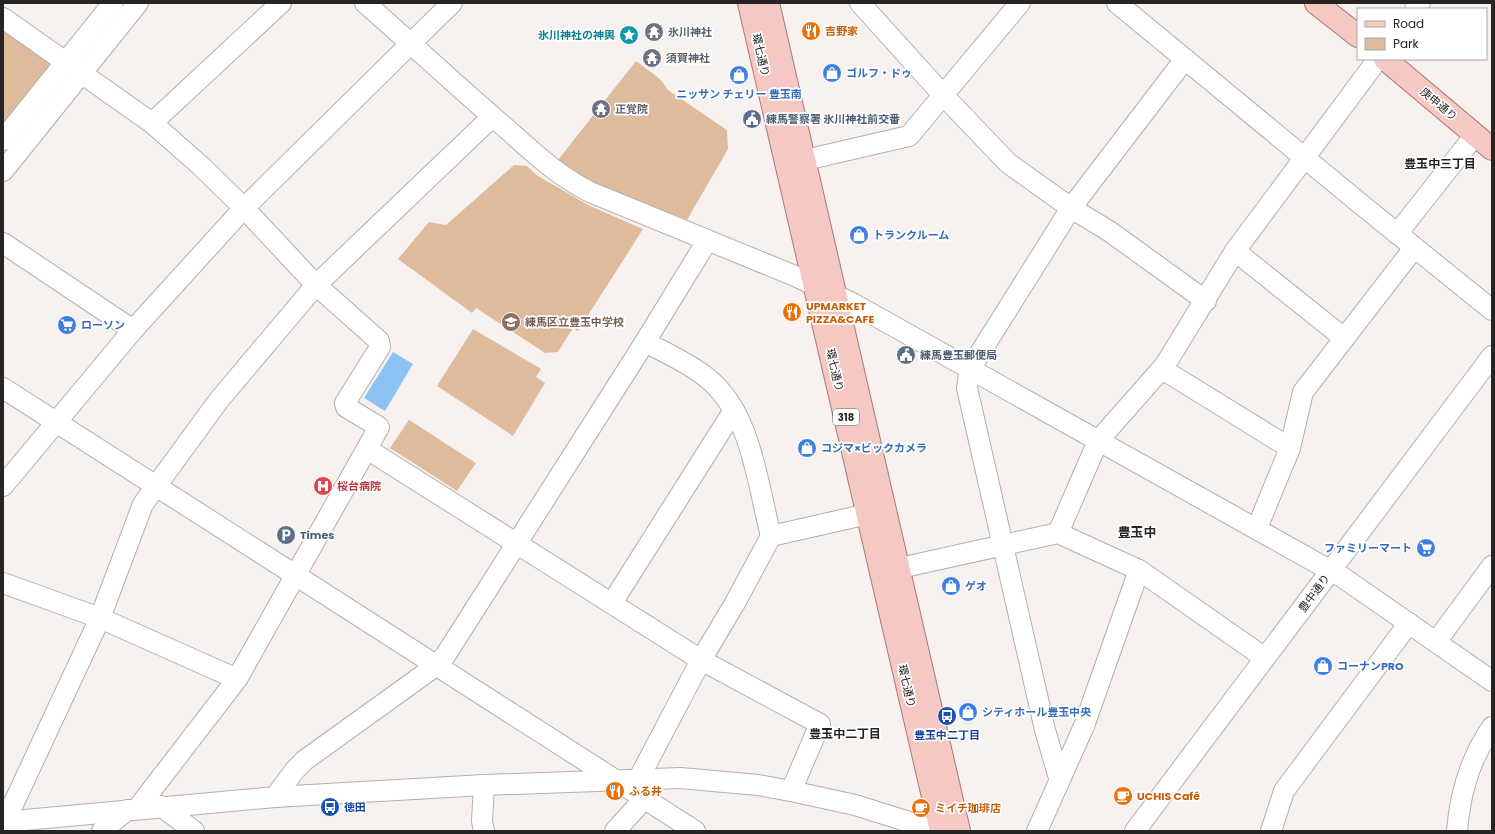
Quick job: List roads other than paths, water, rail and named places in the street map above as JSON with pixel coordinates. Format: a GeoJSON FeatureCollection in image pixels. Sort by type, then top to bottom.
{"type":"FeatureCollection","features":[{"type":"Feature","properties":{"kind":"main road","name":"環七通り"},"geometry":{"type":"LineString","coordinates":[[749,3],[940,831]]}},
{"type":"Feature","properties":{"kind":"main road","name":"環七通り"},"geometry":{"type":"LineString","coordinates":[[768,3],[806,160],[959,831]]}},
{"type":"Feature","properties":{"kind":"main road"},"geometry":{"type":"LineString","coordinates":[[1316,3],[1357,35]]}},
{"type":"Feature","properties":{"kind":"main road","name":"庚申通り"},"geometry":{"type":"LineString","coordinates":[[1387,60],[1492,149]]}},
{"type":"Feature","properties":{"kind":"street"},"geometry":{"type":"LineString","coordinates":[[3,171],[73,68],[113,3]]}},
{"type":"Feature","properties":{"kind":"street"},"geometry":{"type":"LineString","coordinates":[[3,140],[138,3]]}},
{"type":"Feature","properties":{"kind":"street"},"geometry":{"type":"LineString","coordinates":[[152,123],[281,3]]}},
{"type":"Feature","properties":{"kind":"street"},"geometry":{"type":"LineString","coordinates":[[365,3],[411,42],[492,117],[556,172],[573,184],[836,295],[1331,570],[1492,681]]}},
{"type":"Feature","properties":{"kind":"street"},"geometry":{"type":"LineString","coordinates":[[3,486],[55,421],[132,330],[244,208],[452,3]]}},
{"type":"Feature","properties":{"kind":"street"},"geometry":{"type":"LineString","coordinates":[[860,3],[943,96],[1008,164],[1071,208],[1109,231],[1206,300]]}},
{"type":"Feature","properties":{"kind":"street"},"geometry":{"type":"LineString","coordinates":[[806,160],[909,136],[1020,3]]}},
{"type":"Feature","properties":{"kind":"street"},"geometry":{"type":"LineString","coordinates":[[1118,3],[1305,159],[1492,310]]}},
{"type":"Feature","properties":{"kind":"street"},"geometry":{"type":"LineString","coordinates":[[3,18],[152,123],[201,166],[244,208],[316,285],[379,341],[380,347],[345,403],[346,407],[379,427],[237,679],[132,810],[102,831]]}},
{"type":"Feature","properties":{"kind":"street"},"geometry":{"type":"LineString","coordinates":[[1059,778],[1045,730],[967,388],[970,369],[1071,208],[1185,59]]}},
{"type":"Feature","properties":{"kind":"street"},"geometry":{"type":"LineString","coordinates":[[1058,533],[1098,441],[1162,369],[1235,252],[1377,60]]}},
{"type":"Feature","properties":{"kind":"street"},"geometry":{"type":"LineString","coordinates":[[492,117],[316,285],[219,400],[143,504],[100,618],[10,811],[7,821],[161,806],[275,797],[484,785],[617,781],[639,778],[680,778],[758,785],[791,791],[855,806],[940,831]]}},
{"type":"Feature","properties":{"kind":"street"},"geometry":{"type":"LineString","coordinates":[[1397,234],[1475,135]]}},
{"type":"Feature","properties":{"kind":"street"},"geometry":{"type":"LineString","coordinates":[[275,797],[295,770],[305,760],[437,665],[445,656],[645,342],[707,241]]}},
{"type":"Feature","properties":{"kind":"street"},"geometry":{"type":"LineString","coordinates":[[3,243],[132,330]]}},
{"type":"Feature","properties":{"kind":"street"},"geometry":{"type":"LineString","coordinates":[[1257,528],[1290,448],[1303,392],[1414,248]]}},
{"type":"Feature","properties":{"kind":"street"},"geometry":{"type":"LineString","coordinates":[[1235,252],[1344,338]]}},
{"type":"Feature","properties":{"kind":"street"},"geometry":{"type":"LineString","coordinates":[[639,778],[701,660],[735,603],[771,536],[744,429],[734,410],[722,393],[707,377],[678,359],[645,342]]}},
{"type":"Feature","properties":{"kind":"street","name":"豊中通り"},"geometry":{"type":"LineString","coordinates":[[1136,831],[1492,356]]}},
{"type":"Feature","properties":{"kind":"street"},"geometry":{"type":"LineString","coordinates":[[1162,369],[1290,448]]}},
{"type":"Feature","properties":{"kind":"street"},"geometry":{"type":"LineString","coordinates":[[3,388],[297,574],[695,831]]}},
{"type":"Feature","properties":{"kind":"street"},"geometry":{"type":"LineString","coordinates":[[612,603],[734,410]]}},
{"type":"Feature","properties":{"kind":"street"},"geometry":{"type":"LineString","coordinates":[[367,449],[701,660],[820,724],[791,791]]}},
{"type":"Feature","properties":{"kind":"street"},"geometry":{"type":"LineString","coordinates":[[771,536],[868,514]]}},
{"type":"Feature","properties":{"kind":"street"},"geometry":{"type":"LineString","coordinates":[[900,568],[1058,533],[1139,570],[1265,658]]}},
{"type":"Feature","properties":{"kind":"street"},"geometry":{"type":"LineString","coordinates":[[1436,642],[1492,566]]}},
{"type":"Feature","properties":{"kind":"street"},"geometry":{"type":"LineString","coordinates":[[1037,831],[1059,778],[1084,726],[1139,570]]}},
{"type":"Feature","properties":{"kind":"street"},"geometry":{"type":"LineString","coordinates":[[3,583],[100,618],[237,679]]}},
{"type":"Feature","properties":{"kind":"street"},"geometry":{"type":"LineString","coordinates":[[1271,831],[1284,792],[1409,623]]}},
{"type":"Feature","properties":{"kind":"street"},"geometry":{"type":"LineString","coordinates":[[1457,831],[1461,798],[1468,771],[1477,750],[1492,727]]}},
{"type":"Feature","properties":{"kind":"street"},"geometry":{"type":"LineString","coordinates":[[484,785],[482,821],[484,831]]}},
{"type":"Feature","properties":{"kind":"street"},"geometry":{"type":"LineString","coordinates":[[615,831],[644,798]]}},
{"type":"Feature","properties":{"kind":"street"},"geometry":{"type":"LineString","coordinates":[[161,806],[194,831]]}},
{"type":"Feature","properties":{"kind":"water"},"geometry":{"type":"Polygon","coordinates":[[[393,352],[413,364],[385,411],[364,398],[393,352]]]}},
{"type":"Feature","properties":{"kind":"place","name":"吉野家"},"geometry":{"type":"Point","coordinates":[811,31]}},
{"type":"Feature","properties":{"kind":"place","name":"氷川神社"},"geometry":{"type":"Point","coordinates":[654,32]}},
{"type":"Feature","properties":{"kind":"place","name":"氷川神社の神輿"},"geometry":{"type":"Point","coordinates":[629,35]}},
{"type":"Feature","properties":{"kind":"place","name":"須賀神社"},"geometry":{"type":"Point","coordinates":[652,58]}},
{"type":"Feature","properties":{"kind":"place","name":"ゴルフ・ドゥ"},"geometry":{"type":"Point","coordinates":[832,73]}},
{"type":"Feature","properties":{"kind":"place","name":"ニッサン チェリー 豊玉南"},"geometry":{"type":"Point","coordinates":[739,75]}},
{"type":"Feature","properties":{"kind":"place","name":"正覚院"},"geometry":{"type":"Point","coordinates":[601,109]}},
{"type":"Feature","properties":{"kind":"place","name":"練馬警察署 氷川神社前交番"},"geometry":{"type":"Point","coordinates":[752,119]}},
{"type":"Feature","properties":{"kind":"place","name":"トランクルーム"},"geometry":{"type":"Point","coordinates":[859,235]}},
{"type":"Feature","properties":{"kind":"place","name":"UPMARKET PIZZA&CAFE"},"geometry":{"type":"Point","coordinates":[792,312]}},
{"type":"Feature","properties":{"kind":"place","name":"練馬区立豊玉中学校"},"geometry":{"type":"Point","coordinates":[511,322]}},
{"type":"Feature","properties":{"kind":"place","name":"ローソン"},"geometry":{"type":"Point","coordinates":[67,325]}},
{"type":"Feature","properties":{"kind":"place","name":"練馬豊玉郵便局"},"geometry":{"type":"Point","coordinates":[906,355]}},
{"type":"Feature","properties":{"kind":"place","name":"コジマ×ビックカメラ"},"geometry":{"type":"Point","coordinates":[807,448]}},
{"type":"Feature","properties":{"kind":"place","name":"桜台病院"},"geometry":{"type":"Point","coordinates":[323,486]}},
{"type":"Feature","properties":{"kind":"place","name":"Times"},"geometry":{"type":"Point","coordinates":[286,535]}},
{"type":"Feature","properties":{"kind":"place","name":"ファミリーマート"},"geometry":{"type":"Point","coordinates":[1426,548]}},
{"type":"Feature","properties":{"kind":"place","name":"ゲオ"},"geometry":{"type":"Point","coordinates":[951,586]}},
{"type":"Feature","properties":{"kind":"place","name":"コーナンPRO"},"geometry":{"type":"Point","coordinates":[1323,666]}},
{"type":"Feature","properties":{"kind":"place","name":"シティホール豊玉中央"},"geometry":{"type":"Point","coordinates":[968,712]}},
{"type":"Feature","properties":{"kind":"place","name":"豊玉中二丁目"},"geometry":{"type":"Point","coordinates":[947,716]}},
{"type":"Feature","properties":{"kind":"place","name":"ふる井"},"geometry":{"type":"Point","coordinates":[615,791]}},
{"type":"Feature","properties":{"kind":"place","name":"UCHIS Café"},"geometry":{"type":"Point","coordinates":[1123,796]}},
{"type":"Feature","properties":{"kind":"place","name":"徳田"},"geometry":{"type":"Point","coordinates":[330,807]}},
{"type":"Feature","properties":{"kind":"place","name":"ミイチ珈琲店"},"geometry":{"type":"Point","coordinates":[921,808]}},
{"type":"Feature","properties":{"kind":"district","name":"豊玉中三丁目"},"geometry":{"type":"Point","coordinates":[1440,164]}},
{"type":"Feature","properties":{"kind":"district","name":"豊玉中"},"geometry":{"type":"Point","coordinates":[1137,532]}},
{"type":"Feature","properties":{"kind":"district","name":"豊玉中二丁目"},"geometry":{"type":"Point","coordinates":[845,734]}}]}
